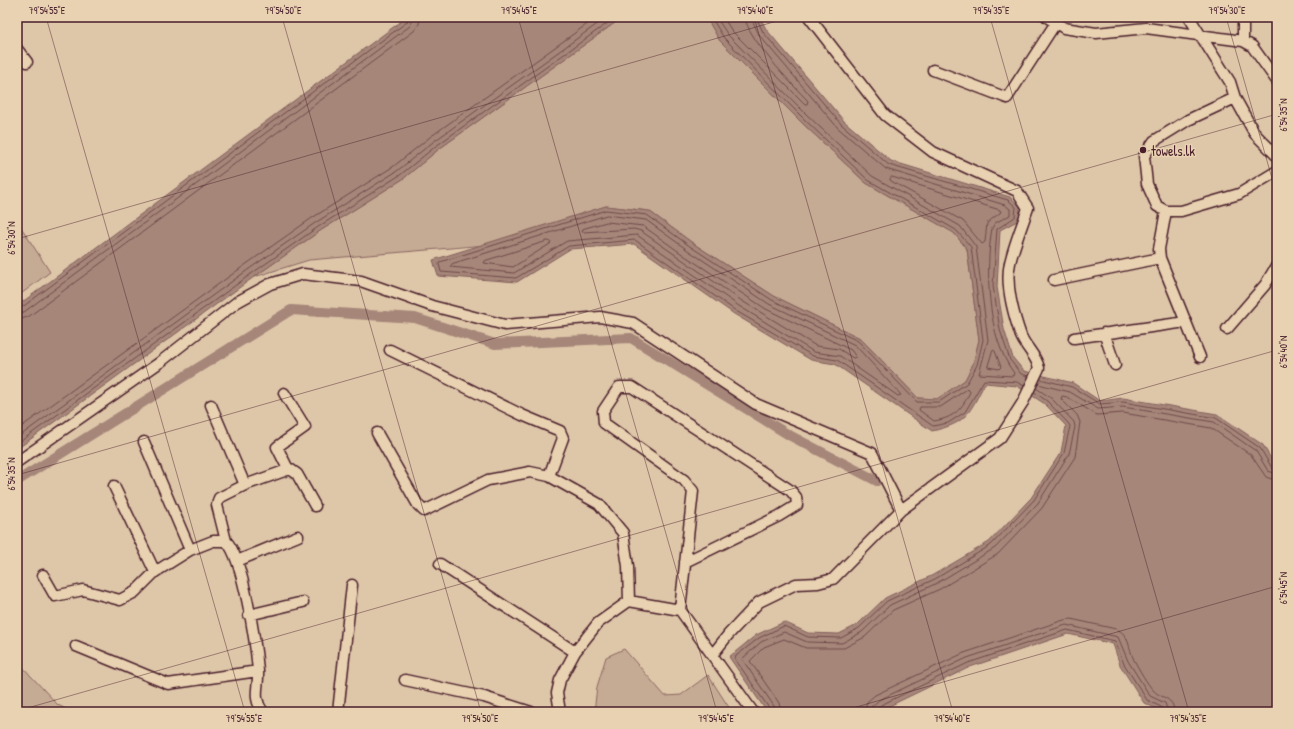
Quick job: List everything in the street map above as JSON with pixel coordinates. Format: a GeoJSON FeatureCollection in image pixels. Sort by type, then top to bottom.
{"type":"FeatureCollection","features":[{"type":"Feature","properties":{"kind":"street"},"geometry":{"type":"LineString","coordinates":[[713,654],[728,635],[759,602],[796,584],[818,583],[833,579],[901,510],[1000,438],[1023,402],[1039,368],[1036,359],[1025,346],[1015,320],[1010,297],[1009,264],[1028,208],[1017,191],[933,152],[885,115],[809,17]]}},
{"type":"Feature","properties":{"kind":"street"},"geometry":{"type":"LineString","coordinates":[[1190,17],[1230,82],[1235,98],[1255,134],[1277,156]]}},
{"type":"Feature","properties":{"kind":"street"},"geometry":{"type":"LineString","coordinates":[[1243,17],[1243,41]]}},
{"type":"Feature","properties":{"kind":"street"},"geometry":{"type":"LineString","coordinates":[[933,70],[1007,98],[1051,20],[1064,28],[1096,33],[1146,28],[1203,37],[1243,41],[1252,46],[1277,81]]}},
{"type":"Feature","properties":{"kind":"street"},"geometry":{"type":"LineString","coordinates":[[17,49],[27,62]]}},
{"type":"Feature","properties":{"kind":"street"},"geometry":{"type":"LineString","coordinates":[[1235,98],[1188,120],[1154,141],[1144,156],[1147,184],[1157,206],[1166,211],[1181,211],[1240,194],[1277,171]]}},
{"type":"Feature","properties":{"kind":"street"},"geometry":{"type":"LineString","coordinates":[[1166,211],[1159,249],[1160,258],[1200,357]]}},
{"type":"Feature","properties":{"kind":"street"},"geometry":{"type":"LineString","coordinates":[[1054,280],[1160,258]]}},
{"type":"Feature","properties":{"kind":"street"},"geometry":{"type":"LineString","coordinates":[[1227,330],[1265,285],[1277,265]]}},
{"type":"Feature","properties":{"kind":"street"},"geometry":{"type":"LineString","coordinates":[[17,462],[159,363],[237,302],[270,284],[303,274],[361,281],[432,306],[505,325],[600,317],[633,324],[756,404],[872,453],[901,510]]}},
{"type":"Feature","properties":{"kind":"street"},"geometry":{"type":"LineString","coordinates":[[1074,338],[1186,322]]}},
{"type":"Feature","properties":{"kind":"street"},"geometry":{"type":"LineString","coordinates":[[1104,333],[1115,366]]}},
{"type":"Feature","properties":{"kind":"street"},"geometry":{"type":"LineString","coordinates":[[390,350],[522,416],[560,431],[563,438],[549,476]]}},
{"type":"Feature","properties":{"kind":"street"},"geometry":{"type":"LineString","coordinates":[[685,562],[779,516],[797,505],[796,497],[790,490],[632,387],[620,387],[603,411],[604,423],[684,480],[693,491],[685,562],[680,610],[713,654],[753,712]]}},
{"type":"Feature","properties":{"kind":"street"},"geometry":{"type":"LineString","coordinates":[[284,392],[305,427],[277,447],[288,469],[297,474],[315,506]]}},
{"type":"Feature","properties":{"kind":"street"},"geometry":{"type":"LineString","coordinates":[[211,405],[245,485]]}},
{"type":"Feature","properties":{"kind":"street"},"geometry":{"type":"LineString","coordinates":[[377,433],[418,506],[424,511],[488,480],[530,472],[549,476],[599,504],[623,533],[628,566],[629,601]]}},
{"type":"Feature","properties":{"kind":"street"},"geometry":{"type":"LineString","coordinates":[[144,442],[190,550]]}},
{"type":"Feature","properties":{"kind":"street"},"geometry":{"type":"LineString","coordinates":[[263,712],[257,703],[258,671],[249,615],[237,561],[230,544],[226,541],[217,505],[219,498],[245,485],[288,469]]}},
{"type":"Feature","properties":{"kind":"street"},"geometry":{"type":"LineString","coordinates":[[114,486],[155,572]]}},
{"type":"Feature","properties":{"kind":"street"},"geometry":{"type":"LineString","coordinates":[[237,561],[298,536]]}},
{"type":"Feature","properties":{"kind":"street"},"geometry":{"type":"LineString","coordinates":[[43,575],[55,596],[83,590],[120,600],[135,592],[155,572],[190,550],[213,541],[226,541]]}},
{"type":"Feature","properties":{"kind":"street"},"geometry":{"type":"LineString","coordinates":[[440,564],[576,652]]}},
{"type":"Feature","properties":{"kind":"street"},"geometry":{"type":"LineString","coordinates":[[338,712],[352,585]]}},
{"type":"Feature","properties":{"kind":"street"},"geometry":{"type":"LineString","coordinates":[[560,712],[557,693],[560,680],[576,652],[598,623],[629,601],[680,610]]}},
{"type":"Feature","properties":{"kind":"street"},"geometry":{"type":"LineString","coordinates":[[249,615],[303,602]]}},
{"type":"Feature","properties":{"kind":"street"},"geometry":{"type":"LineString","coordinates":[[76,646],[168,684],[258,671]]}},
{"type":"Feature","properties":{"kind":"street"},"geometry":{"type":"LineString","coordinates":[[405,680],[484,697],[531,712]]}},
{"type":"Feature","properties":{"kind":"shaded area"},"geometry":{"type":"Polygon","coordinates":[[[623,17],[706,17],[720,41],[800,121],[866,183],[954,233],[967,249],[979,340],[973,364],[965,380],[937,399],[918,398],[860,338],[774,296],[694,244],[649,211],[606,206],[486,245],[309,260],[254,277],[320,231],[403,179],[439,149],[623,17]]]}},
{"type":"Feature","properties":{"kind":"shaded area"},"geometry":{"type":"Polygon","coordinates":[[[17,221],[50,272],[17,297],[17,221]]]}},
{"type":"Feature","properties":{"kind":"shaded area"},"geometry":{"type":"Polygon","coordinates":[[[624,649],[665,696],[681,695],[708,675],[732,712],[594,712],[597,687],[606,657],[624,649]]]}},
{"type":"Feature","properties":{"kind":"shaded area"},"geometry":{"type":"Polygon","coordinates":[[[17,661],[58,705],[72,712],[17,712],[17,661]]]}},
{"type":"Feature","properties":{"kind":"water"},"geometry":{"type":"Polygon","coordinates":[[[407,17],[623,17],[439,149],[403,179],[320,231],[254,277],[17,449],[17,306],[407,17]]]}},
{"type":"Feature","properties":{"kind":"water"},"geometry":{"type":"Polygon","coordinates":[[[706,17],[760,17],[766,29],[844,121],[891,161],[1010,197],[1020,206],[1019,220],[1000,230],[997,287],[1004,329],[1013,358],[1024,371],[1073,383],[1100,401],[1123,398],[1217,414],[1263,445],[1277,469],[1277,703],[1269,712],[1163,712],[1144,703],[1120,665],[1113,644],[1068,634],[970,667],[877,712],[767,712],[729,657],[756,635],[784,622],[808,633],[839,634],[857,625],[885,598],[933,575],[989,542],[1031,498],[1061,452],[1066,426],[1045,404],[1017,386],[985,383],[971,409],[966,415],[953,424],[932,431],[835,364],[811,360],[734,314],[634,244],[570,249],[517,282],[438,276],[433,260],[606,206],[649,211],[694,244],[774,296],[860,338],[918,398],[937,399],[965,380],[973,364],[979,340],[967,249],[954,233],[866,183],[800,121],[720,41],[706,17]]]}},
{"type":"Feature","properties":{"kind":"waterway"},"geometry":{"type":"LineString","coordinates":[[17,481],[291,310],[415,318],[495,344],[631,338],[789,435],[877,481]]}},
{"type":"Feature","properties":{"kind":"place","name":"towels.lk"},"geometry":{"type":"Point","coordinates":[1143,150]}}]}
